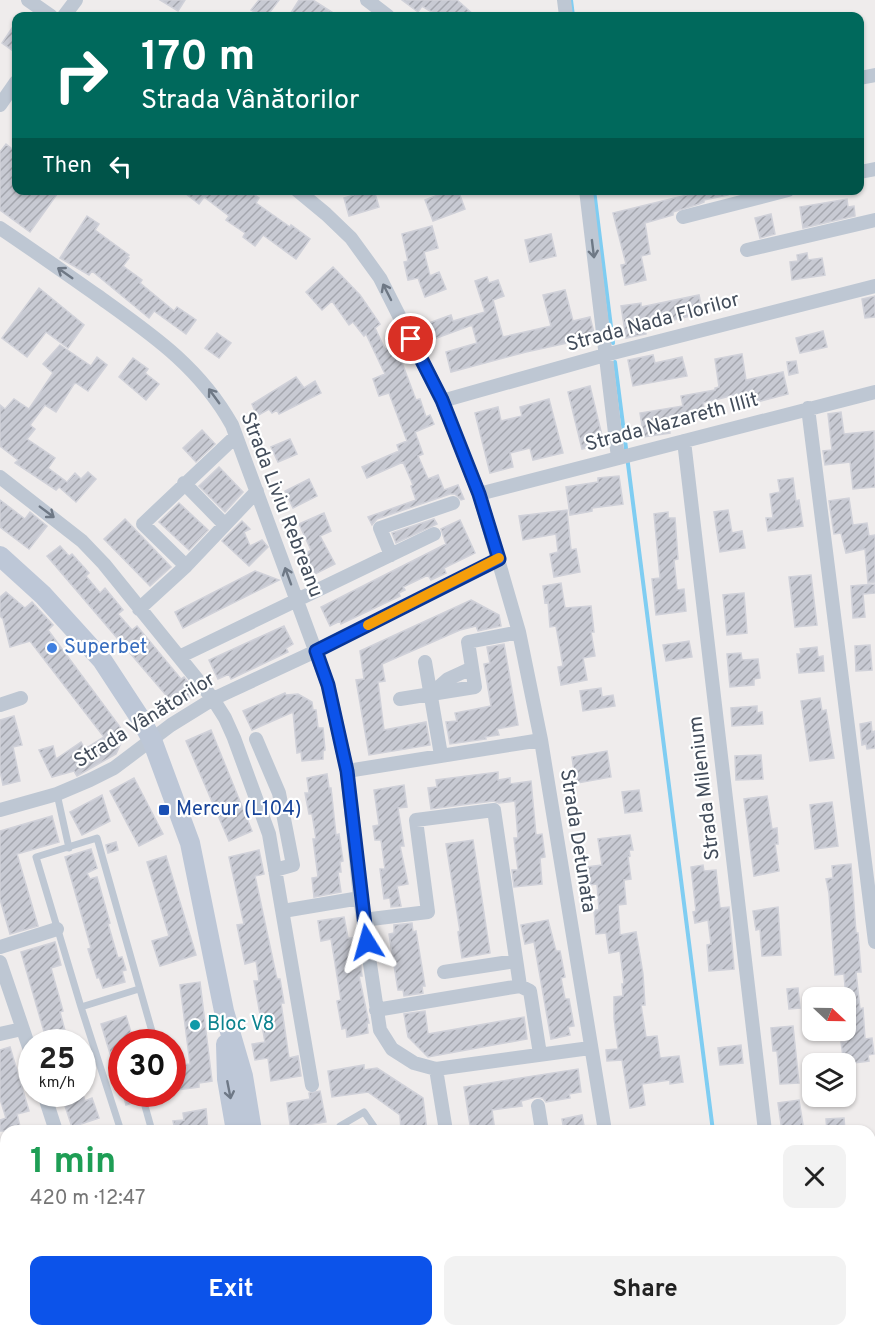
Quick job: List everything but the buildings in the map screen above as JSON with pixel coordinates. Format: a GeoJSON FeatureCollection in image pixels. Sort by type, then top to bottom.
{"type":"FeatureCollection","features":[{"type":"Feature","properties":{"kind":"main road"},"geometry":{"type":"LineString","coordinates":[[0,556],[43,595],[102,660],[152,740],[190,843],[224,1011],[243,1076],[251,1125]]}},
{"type":"Feature","properties":{"kind":"main road"},"geometry":{"type":"LineString","coordinates":[[224,1011],[227,1079],[235,1125]]}},
{"type":"Feature","properties":{"kind":"street"},"geometry":{"type":"LineString","coordinates":[[28,0],[45,12]]}},
{"type":"Feature","properties":{"kind":"street"},"geometry":{"type":"LineString","coordinates":[[367,0],[383,12]]}},
{"type":"Feature","properties":{"kind":"street"},"geometry":{"type":"LineString","coordinates":[[0,105],[12,88]]}},
{"type":"Feature","properties":{"kind":"street","name":"Strada Detunata"},"geometry":{"type":"LineString","coordinates":[[303,195],[351,238],[380,278],[442,400],[479,494],[519,632],[541,740],[604,1125]]}},
{"type":"Feature","properties":{"kind":"street"},"geometry":{"type":"LineString","coordinates":[[587,195],[618,458]]}},
{"type":"Feature","properties":{"kind":"street"},"geometry":{"type":"LineString","coordinates":[[683,217],[769,195]]}},
{"type":"Feature","properties":{"kind":"street"},"geometry":{"type":"LineString","coordinates":[[747,250],[875,220]]}},
{"type":"Feature","properties":{"kind":"street","name":"Strada Liviu Rebreanu"},"geometry":{"type":"LineString","coordinates":[[0,228],[166,345],[205,384],[220,403],[236,436],[328,685],[347,771],[360,898],[380,1030],[392,1049],[414,1063],[436,1069]]}},
{"type":"Feature","properties":{"kind":"street","name":"Strada Nada Florilor"},"geometry":{"type":"LineString","coordinates":[[442,400],[605,355],[875,286]]}},
{"type":"Feature","properties":{"kind":"street","name":"Strada Nazareth Illit"},"geometry":{"type":"LineString","coordinates":[[479,494],[875,392]]}},
{"type":"Feature","properties":{"kind":"street"},"geometry":{"type":"LineString","coordinates":[[808,408],[875,942]]}},
{"type":"Feature","properties":{"kind":"street"},"geometry":{"type":"LineString","coordinates":[[186,566],[143,524],[236,436]]}},
{"type":"Feature","properties":{"kind":"street","name":"Strada Milenium"},"geometry":{"type":"LineString","coordinates":[[684,441],[764,1125]]}},
{"type":"Feature","properties":{"kind":"street"},"geometry":{"type":"LineString","coordinates":[[0,477],[82,541],[104,564],[213,699],[225,718],[269,834],[312,1085]]}},
{"type":"Feature","properties":{"kind":"street"},"geometry":{"type":"LineString","coordinates":[[184,483],[225,525]]}},
{"type":"Feature","properties":{"kind":"street"},"geometry":{"type":"LineString","coordinates":[[140,609],[186,566],[256,491]]}},
{"type":"Feature","properties":{"kind":"street"},"geometry":{"type":"LineString","coordinates":[[391,555],[380,528],[453,503]]}},
{"type":"Feature","properties":{"kind":"street"},"geometry":{"type":"LineString","coordinates":[[179,657],[434,534]]}},
{"type":"Feature","properties":{"kind":"street","name":"Strada Vânătorilor"},"geometry":{"type":"LineString","coordinates":[[0,810],[57,794],[114,768],[177,720],[213,699],[316,651],[499,559]]}},
{"type":"Feature","properties":{"kind":"street"},"geometry":{"type":"LineString","coordinates":[[400,699],[475,687],[468,642],[519,632]]}},
{"type":"Feature","properties":{"kind":"street"},"geometry":{"type":"LineString","coordinates":[[425,662],[441,755]]}},
{"type":"Feature","properties":{"kind":"street"},"geometry":{"type":"LineString","coordinates":[[0,705],[21,698]]}},
{"type":"Feature","properties":{"kind":"street"},"geometry":{"type":"LineString","coordinates":[[256,739],[279,794],[294,865],[275,870]]}},
{"type":"Feature","properties":{"kind":"street"},"geometry":{"type":"LineString","coordinates":[[347,771],[541,740]]}},
{"type":"Feature","properties":{"kind":"street"},"geometry":{"type":"LineString","coordinates":[[363,920],[428,912],[416,820],[494,810],[520,987]]}},
{"type":"Feature","properties":{"kind":"street"},"geometry":{"type":"LineString","coordinates":[[283,911],[360,898]]}},
{"type":"Feature","properties":{"kind":"street"},"geometry":{"type":"LineString","coordinates":[[0,947],[57,929]]}},
{"type":"Feature","properties":{"kind":"street"},"geometry":{"type":"LineString","coordinates":[[444,972],[516,961]]}},
{"type":"Feature","properties":{"kind":"street"},"geometry":{"type":"LineString","coordinates":[[0,962],[22,1029]]}},
{"type":"Feature","properties":{"kind":"street"},"geometry":{"type":"LineString","coordinates":[[376,1010],[520,987],[530,991],[540,1054]]}},
{"type":"Feature","properties":{"kind":"street"},"geometry":{"type":"LineString","coordinates":[[0,1034],[18,1030]]}},
{"type":"Feature","properties":{"kind":"street"},"geometry":{"type":"LineString","coordinates":[[445,1125],[436,1069],[590,1048]]}},
{"type":"Feature","properties":{"kind":"street"},"geometry":{"type":"LineString","coordinates":[[538,1106],[541,1125]]}},
{"type":"Feature","properties":{"kind":"street"},"geometry":{"type":"LineString","coordinates":[[48,1107],[54,1125]]}},
{"type":"Feature","properties":{"kind":"lane"},"geometry":{"type":"LineString","coordinates":[[57,794],[69,848]]}},
{"type":"Feature","properties":{"kind":"lane"},"geometry":{"type":"LineString","coordinates":[[119,1125],[36,857],[97,838],[151,1029]]}},
{"type":"Feature","properties":{"kind":"lane"},"geometry":{"type":"LineString","coordinates":[[81,1007],[139,989]]}},
{"type":"Feature","properties":{"kind":"lane"},"geometry":{"type":"LineString","coordinates":[[145,1107],[150,1125]]}},
{"type":"Feature","properties":{"kind":"lane"},"geometry":{"type":"LineString","coordinates":[[342,1125],[364,1112],[373,1125]]}},
{"type":"Feature","properties":{"kind":"waterway"},"geometry":{"type":"LineString","coordinates":[[571,0],[572,12]]}},
{"type":"Feature","properties":{"kind":"waterway"},"geometry":{"type":"LineString","coordinates":[[595,195],[613,343]]}},
{"type":"Feature","properties":{"kind":"waterway"},"geometry":{"type":"LineString","coordinates":[[615,362],[712,1125]]}},
{"type":"Feature","properties":{"kind":"slow traffic"},"geometry":{"type":"LineString","coordinates":[[368,625],[499,558]]}},
{"type":"Feature","properties":{"kind":"place","name":"Superbet"},"geometry":{"type":"Point","coordinates":[52,648]}},
{"type":"Feature","properties":{"kind":"place","name":"Mercur (L104)"},"geometry":{"type":"Point","coordinates":[164,810]}},
{"type":"Feature","properties":{"kind":"place","name":"Bloc V8"},"geometry":{"type":"Point","coordinates":[195,1025]}},
{"type":"Feature","properties":{"kind":"route"},"geometry":{"type":"LineString","coordinates":[[367,942],[360,898],[347,771],[328,685],[316,651],[499,559],[479,494],[442,400],[411,339]]}}]}
